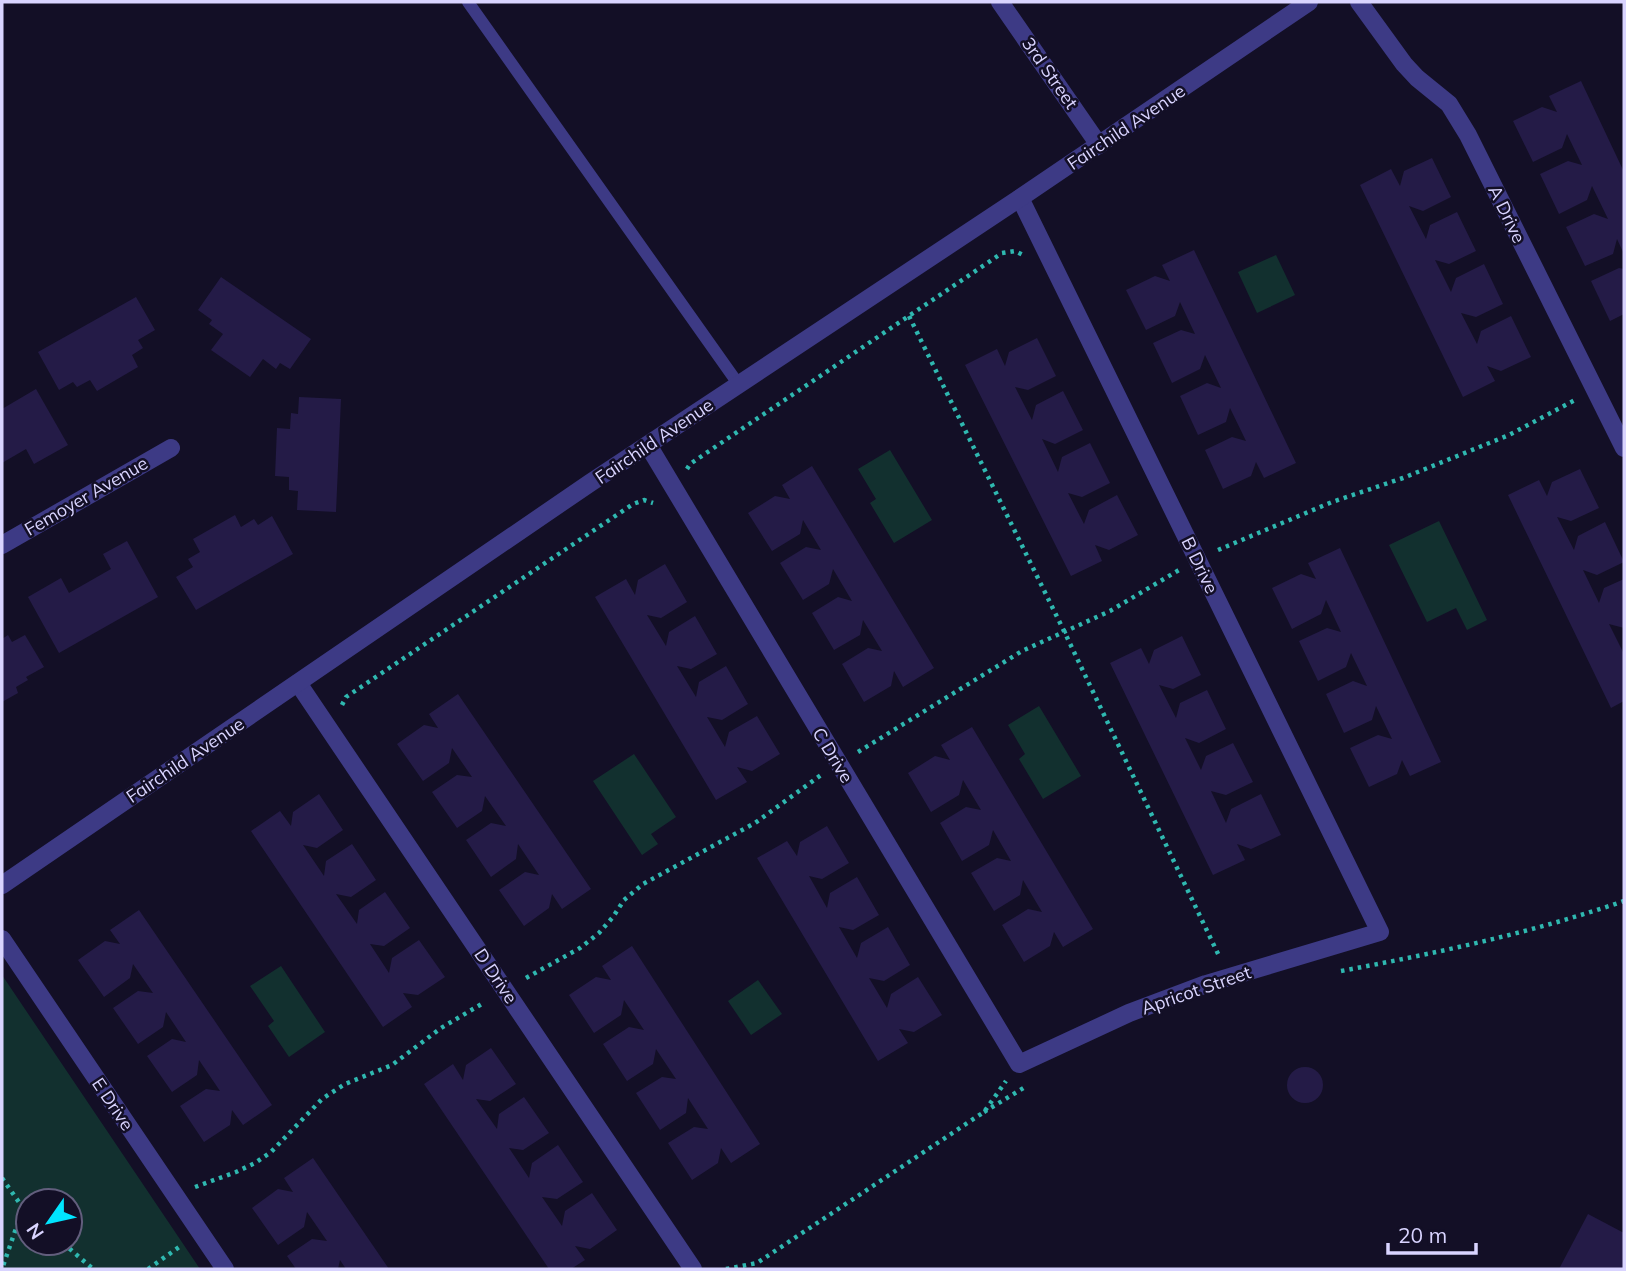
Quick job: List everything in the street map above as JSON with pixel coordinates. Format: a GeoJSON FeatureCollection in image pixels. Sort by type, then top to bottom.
{"type":"FeatureCollection","features":[{"type":"Feature","properties":{"kind":"street","name":"3rd Street"},"geometry":{"type":"LineString","coordinates":[[1000,2],[1099,145]]}},
{"type":"Feature","properties":{"kind":"street","name":"Fairchild Avenue"},"geometry":{"type":"LineString","coordinates":[[2,885],[648,445],[1309,2]]}},
{"type":"Feature","properties":{"kind":"street","name":"A Drive"},"geometry":{"type":"LineString","coordinates":[[1359,2],[1390,47],[1417,78],[1449,104],[1468,135],[1624,448]]}},
{"type":"Feature","properties":{"kind":"street","name":"B Drive"},"geometry":{"type":"LineString","coordinates":[[1020,198],[1380,932]]}},
{"type":"Feature","properties":{"kind":"street","name":"C Drive"},"geometry":{"type":"LineString","coordinates":[[648,445],[1019,1064]]}},
{"type":"Feature","properties":{"kind":"street","name":"Femoyer Avenue"},"geometry":{"type":"LineString","coordinates":[[2,545],[171,448]]}},
{"type":"Feature","properties":{"kind":"street","name":"D Drive"},"geometry":{"type":"LineString","coordinates":[[298,683],[693,1269]]}},
{"type":"Feature","properties":{"kind":"street","name":"Apricot Street"},"geometry":{"type":"LineString","coordinates":[[1019,1064],[1129,1013],[1206,984],[1380,932]]}},
{"type":"Feature","properties":{"kind":"street","name":"E Drive"},"geometry":{"type":"LineString","coordinates":[[2,939],[225,1269]]}},
{"type":"Feature","properties":{"kind":"lane"},"geometry":{"type":"LineString","coordinates":[[468,2],[739,384]]}},
{"type":"Feature","properties":{"kind":"path"},"geometry":{"type":"LineString","coordinates":[[688,480],[686,471],[690,464],[1002,253],[1015,251],[1024,255]]}},
{"type":"Feature","properties":{"kind":"path"},"geometry":{"type":"LineString","coordinates":[[909,316],[1064,631],[1220,958]]}},
{"type":"Feature","properties":{"kind":"path"},"geometry":{"type":"LineString","coordinates":[[175,1195],[255,1163],[286,1138],[322,1099],[345,1084],[392,1065],[440,1028],[580,948],[599,933],[624,900],[643,884],[755,823],[798,790],[1022,650],[1132,599],[1197,558],[1332,502],[1403,478],[1509,435],[1594,390]]}},
{"type":"Feature","properties":{"kind":"path"},"geometry":{"type":"LineString","coordinates":[[342,710],[346,697],[633,503],[644,500],[653,503]]}},
{"type":"Feature","properties":{"kind":"path"},"geometry":{"type":"LineString","coordinates":[[1338,971],[1473,945],[1537,929],[1624,901]]}},
{"type":"Feature","properties":{"kind":"path"},"geometry":{"type":"LineString","coordinates":[[984,1112],[1019,1064]]}},
{"type":"Feature","properties":{"kind":"path"},"geometry":{"type":"LineString","coordinates":[[726,1269],[757,1263],[984,1112],[1034,1083]]}},
{"type":"Feature","properties":{"kind":"path"},"geometry":{"type":"LineString","coordinates":[[2,1178],[14,1195]]}},
{"type":"Feature","properties":{"kind":"path"},"geometry":{"type":"LineString","coordinates":[[148,1269],[200,1232]]}},
{"type":"Feature","properties":{"kind":"path"},"geometry":{"type":"LineString","coordinates":[[2,1269],[14,1234]]}},
{"type":"Feature","properties":{"kind":"path"},"geometry":{"type":"LineString","coordinates":[[79,1257],[93,1269]]}},
{"type":"Feature","properties":{"kind":"green space"},"geometry":{"type":"Polygon","coordinates":[[[1276,255],[1295,295],[1257,313],[1238,272],[1276,255]]]}},
{"type":"Feature","properties":{"kind":"green space"},"geometry":{"type":"Polygon","coordinates":[[[890,450],[932,520],[894,543],[870,503],[876,499],[858,469],[890,450]]]}},
{"type":"Feature","properties":{"kind":"green space"},"geometry":{"type":"Polygon","coordinates":[[[1439,521],[1487,620],[1467,630],[1456,608],[1427,622],[1389,545],[1439,521]]]}},
{"type":"Feature","properties":{"kind":"green space"},"geometry":{"type":"Polygon","coordinates":[[[1039,706],[1081,776],[1043,799],[1019,759],[1025,754],[1008,725],[1039,706]]]}},
{"type":"Feature","properties":{"kind":"green space"},"geometry":{"type":"Polygon","coordinates":[[[634,754],[676,817],[651,834],[658,844],[642,855],[593,781],[634,754]]]}},
{"type":"Feature","properties":{"kind":"green space"},"geometry":{"type":"Polygon","coordinates":[[[281,966],[325,1032],[289,1057],[268,1026],[274,1021],[250,986],[281,966]]]}},
{"type":"Feature","properties":{"kind":"green space"},"geometry":{"type":"Polygon","coordinates":[[[2,975],[200,1269],[2,1269],[2,975]]]}},
{"type":"Feature","properties":{"kind":"green space"},"geometry":{"type":"Polygon","coordinates":[[[758,980],[782,1014],[751,1035],[728,1001],[758,980]]]}},
{"type":"Feature","properties":{"kind":"building"},"geometry":{"type":"Polygon","coordinates":[[[1581,81],[1624,172],[1624,254],[1617,239],[1613,254],[1585,266],[1566,227],[1594,214],[1608,219],[1592,186],[1587,200],[1559,214],[1540,174],[1568,161],[1582,165],[1567,134],[1562,148],[1533,162],[1513,121],[1542,107],[1557,112],[1549,96],[1581,81]]]}},
{"type":"Feature","properties":{"kind":"building"},"geometry":{"type":"Polygon","coordinates":[[[1432,158],[1451,197],[1423,211],[1409,206],[1426,239],[1430,225],[1457,212],[1476,251],[1449,264],[1435,260],[1451,292],[1456,278],[1484,264],[1503,304],[1476,317],[1461,313],[1477,344],[1481,331],[1511,316],[1531,357],[1501,371],[1487,366],[1495,381],[1463,397],[1360,185],[1391,169],[1400,186],[1404,171],[1432,158]]]}},
{"type":"Feature","properties":{"kind":"building"},"geometry":{"type":"Polygon","coordinates":[[[1194,250],[1296,463],[1264,478],[1256,462],[1251,476],[1223,489],[1205,450],[1232,437],[1246,441],[1230,408],[1226,422],[1198,435],[1180,396],[1207,383],[1221,388],[1205,355],[1200,369],[1172,383],[1153,343],[1181,330],[1195,334],[1180,302],[1175,316],[1146,330],[1126,290],[1155,276],[1170,281],[1162,265],[1194,250]]]}},
{"type":"Feature","properties":{"kind":"building"},"geometry":{"type":"Polygon","coordinates":[[[1619,268],[1624,269],[1624,314],[1610,321],[1591,281],[1619,268]]]}},
{"type":"Feature","properties":{"kind":"building"},"geometry":{"type":"Polygon","coordinates":[[[221,277],[311,339],[290,369],[280,363],[276,369],[263,359],[250,377],[211,350],[223,334],[209,324],[212,320],[198,310],[221,277]]]}},
{"type":"Feature","properties":{"kind":"building"},"geometry":{"type":"Polygon","coordinates":[[[136,297],[155,330],[138,340],[143,348],[132,355],[138,367],[97,391],[90,380],[77,387],[73,382],[59,390],[38,352],[136,297]]]}},
{"type":"Feature","properties":{"kind":"building"},"geometry":{"type":"Polygon","coordinates":[[[1037,338],[1056,376],[1028,390],[1015,387],[1032,420],[1036,405],[1063,391],[1083,430],[1055,444],[1042,439],[1058,472],[1062,457],[1090,443],[1110,483],[1082,497],[1068,493],[1084,524],[1089,510],[1117,495],[1138,535],[1109,550],[1095,545],[1102,561],[1071,576],[965,365],[997,349],[1005,366],[1009,352],[1037,338]]]}},
{"type":"Feature","properties":{"kind":"building"},"geometry":{"type":"Polygon","coordinates":[[[36,389],[68,445],[34,464],[26,449],[2,463],[2,409],[36,389]]]}},
{"type":"Feature","properties":{"kind":"building"},"geometry":{"type":"Polygon","coordinates":[[[299,397],[341,399],[336,512],[297,510],[298,491],[289,490],[289,477],[275,476],[277,428],[290,429],[291,413],[298,414],[299,397]]]}},
{"type":"Feature","properties":{"kind":"building"},"geometry":{"type":"Polygon","coordinates":[[[812,466],[934,668],[903,687],[894,671],[891,686],[864,702],[842,664],[868,648],[882,651],[863,620],[860,635],[834,650],[812,613],[838,597],[852,601],[833,569],[829,584],[803,600],[780,563],[806,547],[821,550],[803,520],[800,534],[772,551],[748,513],[775,496],[790,499],[782,485],[812,466]]]}},
{"type":"Feature","properties":{"kind":"building"},"geometry":{"type":"Polygon","coordinates":[[[1580,469],[1599,508],[1571,521],[1557,517],[1574,550],[1578,536],[1605,522],[1624,562],[1597,575],[1583,570],[1599,603],[1604,588],[1624,579],[1624,628],[1609,624],[1624,654],[1624,701],[1611,708],[1508,495],[1539,480],[1547,496],[1552,482],[1580,469]]]}},
{"type":"Feature","properties":{"kind":"building"},"geometry":{"type":"Polygon","coordinates":[[[235,515],[241,527],[254,519],[258,525],[272,516],[293,554],[196,610],[176,577],[193,567],[188,559],[200,552],[193,539],[235,515]]]}},
{"type":"Feature","properties":{"kind":"building"},"geometry":{"type":"Polygon","coordinates":[[[127,541],[158,597],[59,653],[28,597],[61,578],[69,593],[111,569],[103,554],[127,541]]]}},
{"type":"Feature","properties":{"kind":"building"},"geometry":{"type":"Polygon","coordinates":[[[1340,548],[1441,762],[1410,776],[1402,760],[1397,774],[1369,787],[1350,748],[1378,735],[1392,739],[1376,706],[1372,720],[1344,733],[1326,694],[1353,681],[1367,686],[1351,653],[1346,667],[1318,681],[1299,641],[1327,628],[1341,632],[1326,600],[1321,614],[1292,629],[1272,588],[1301,574],[1316,579],[1308,563],[1340,548]]]}},
{"type":"Feature","properties":{"kind":"building"},"geometry":{"type":"Polygon","coordinates":[[[665,564],[687,602],[661,618],[647,615],[666,646],[669,632],[695,616],[717,654],[691,669],[677,666],[696,697],[699,682],[726,666],[748,704],[722,720],[707,717],[725,747],[729,732],[757,716],[780,754],[752,771],[737,767],[747,782],[716,800],[595,597],[626,579],[635,595],[638,580],[665,564]]]}},
{"type":"Feature","properties":{"kind":"building"},"geometry":{"type":"Polygon","coordinates":[[[8,635],[12,642],[25,635],[44,667],[26,677],[28,680],[16,687],[18,693],[2,702],[2,639],[8,635]]]}},
{"type":"Feature","properties":{"kind":"building"},"geometry":{"type":"Polygon","coordinates":[[[1182,636],[1201,675],[1173,689],[1159,685],[1176,718],[1180,703],[1207,690],[1226,729],[1199,743],[1185,738],[1201,770],[1206,756],[1233,743],[1253,782],[1226,795],[1211,791],[1226,823],[1231,809],[1261,794],[1281,835],[1251,849],[1237,844],[1245,860],[1213,875],[1110,663],[1141,648],[1149,664],[1154,650],[1182,636]]]}},
{"type":"Feature","properties":{"kind":"building"},"geometry":{"type":"Polygon","coordinates":[[[458,694],[591,889],[562,909],[552,894],[549,908],[524,926],[499,890],[525,872],[539,875],[518,844],[516,859],[491,877],[466,840],[491,823],[506,826],[485,796],[482,811],[457,828],[432,792],[457,775],[472,777],[452,748],[449,763],[423,781],[397,744],[424,725],[438,728],[429,714],[458,694]]]}},
{"type":"Feature","properties":{"kind":"building"},"geometry":{"type":"Polygon","coordinates":[[[972,727],[1093,929],[1063,947],[1054,932],[1050,946],[1024,962],[1002,925],[1028,909],[1042,912],[1023,880],[1020,895],[994,911],[971,873],[997,858],[1011,861],[993,830],[989,845],[962,861],[940,823],[966,807],[981,810],[963,780],[959,795],[931,812],[908,773],[935,756],[950,760],[941,745],[972,727]]]}},
{"type":"Feature","properties":{"kind":"building"},"geometry":{"type":"Polygon","coordinates":[[[319,794],[343,830],[317,848],[303,845],[324,876],[326,861],[352,844],[376,880],[351,897],[336,894],[357,924],[359,910],[385,892],[410,928],[384,946],[370,944],[389,973],[392,958],[419,940],[445,977],[418,995],[403,993],[412,1007],[383,1027],[251,831],[280,811],[291,826],[293,812],[319,794]]]}},
{"type":"Feature","properties":{"kind":"building"},"geometry":{"type":"Polygon","coordinates":[[[827,826],[849,863],[822,879],[809,876],[827,908],[830,893],[857,877],[879,915],[853,930],[839,927],[857,958],[861,943],[888,927],[910,965],[884,981],[869,978],[887,1008],[891,994],[918,977],[942,1015],[914,1032],[899,1029],[908,1043],[878,1061],[757,858],[787,841],[797,856],[800,842],[827,826]]]}},
{"type":"Feature","properties":{"kind":"building"},"geometry":{"type":"Polygon","coordinates":[[[139,910],[272,1105],[243,1125],[232,1110],[230,1125],[204,1142],[180,1106],[206,1089],[220,1091],[199,1060],[197,1075],[172,1092],[147,1056],[172,1039],[186,1042],[166,1012],[163,1027],[138,1044],[113,1008],[138,991],[153,993],[133,964],[130,978],[104,997],[78,960],[105,941],[120,944],[110,930],[139,910]]]}},
{"type":"Feature","properties":{"kind":"building"},"geometry":{"type":"Polygon","coordinates":[[[632,946],[760,1144],[731,1163],[721,1148],[718,1163],[692,1180],[668,1143],[694,1127],[708,1129],[688,1098],[686,1113],[660,1130],[636,1093],[662,1077],[676,1079],[656,1049],[653,1064],[627,1081],[603,1044],[629,1027],[644,1030],[624,1000],[621,1015],[594,1033],[569,995],[596,977],[611,980],[602,966],[632,946]]]}},
{"type":"Feature","properties":{"kind":"building"},"geometry":{"type":"Polygon","coordinates":[[[491,1048],[516,1084],[490,1101],[476,1099],[497,1129],[499,1114],[524,1097],[549,1133],[523,1150],[509,1148],[529,1178],[532,1163],[558,1145],[583,1182],[557,1199],[542,1197],[562,1226],[565,1211],[592,1193],[617,1230],[590,1249],[575,1246],[585,1260],[571,1269],[549,1269],[424,1084],[453,1064],[463,1080],[466,1065],[491,1048]]]}},
{"type":"Feature","properties":{"kind":"building"},"geometry":{"type":"Polygon","coordinates":[[[1305,1067],[1318,1072],[1323,1085],[1318,1098],[1305,1103],[1292,1098],[1287,1085],[1292,1072],[1305,1067]]]}},
{"type":"Feature","properties":{"kind":"building"},"geometry":{"type":"Polygon","coordinates":[[[313,1158],[389,1269],[346,1269],[340,1260],[338,1269],[296,1269],[287,1256],[312,1239],[327,1241],[307,1212],[304,1227],[278,1245],[252,1208],[278,1189],[293,1192],[284,1178],[313,1158]]]}},
{"type":"Feature","properties":{"kind":"building"},"geometry":{"type":"Polygon","coordinates":[[[1588,1214],[1624,1233],[1624,1269],[1559,1269],[1588,1214]]]}}]}
